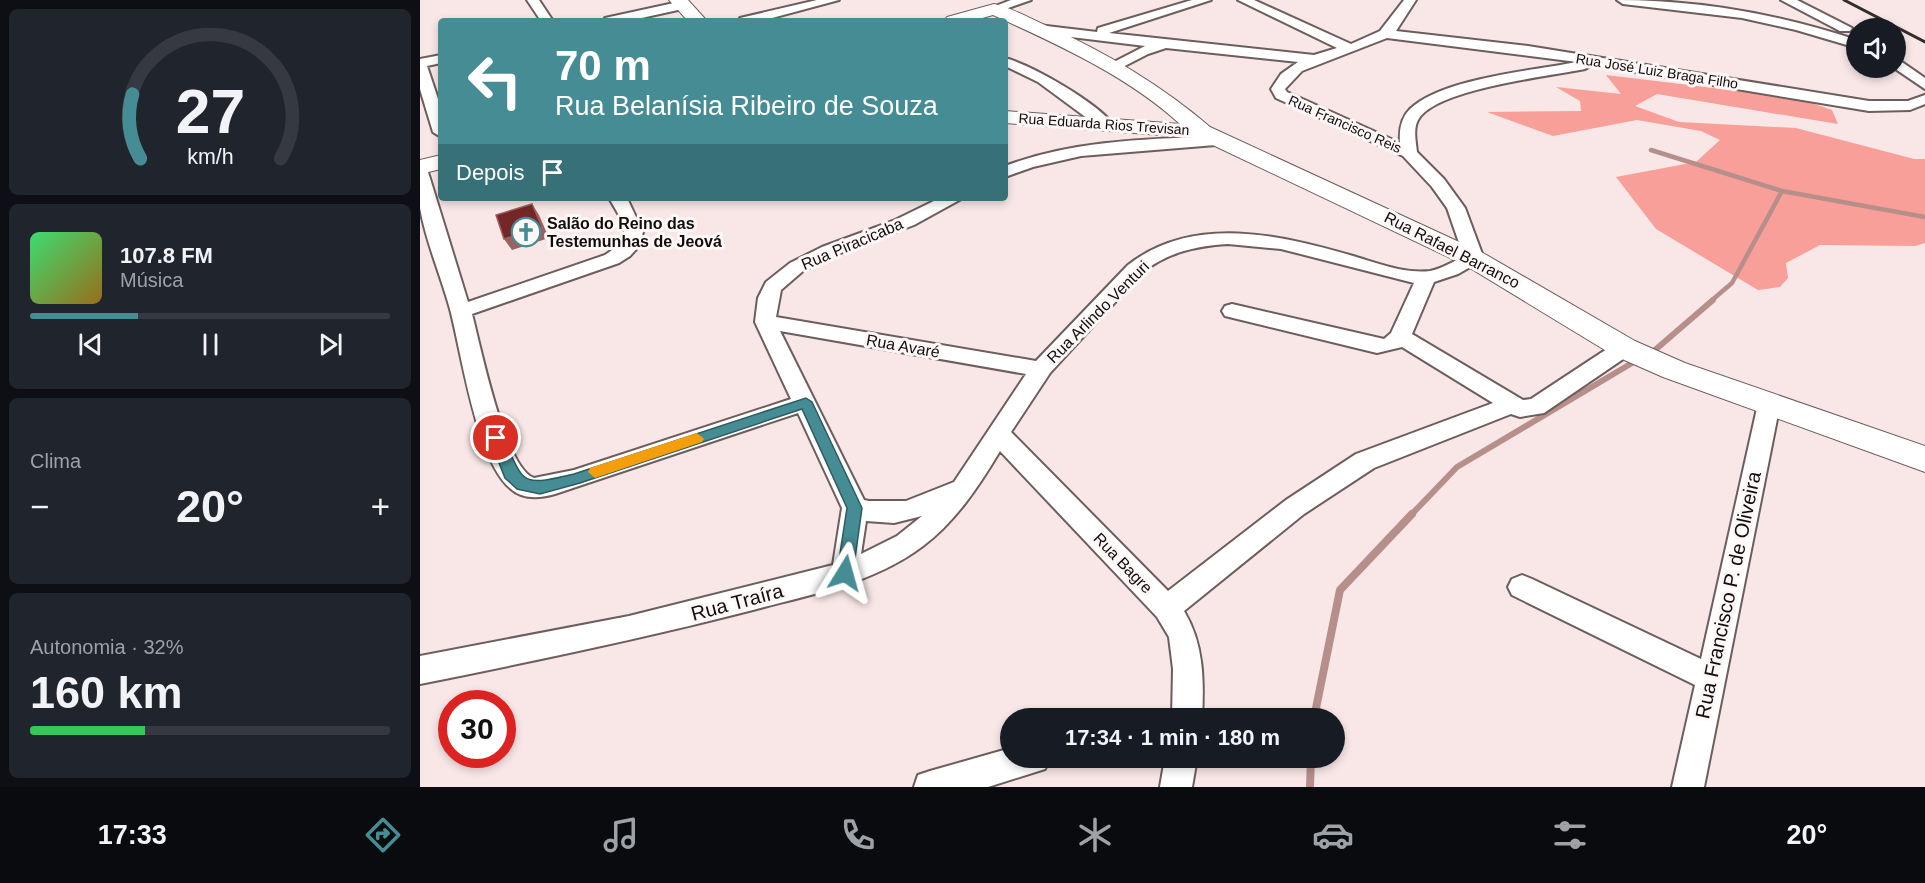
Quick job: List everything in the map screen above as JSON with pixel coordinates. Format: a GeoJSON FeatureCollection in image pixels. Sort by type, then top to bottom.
{"type":"FeatureCollection","features":[{"type":"Feature","properties":{"kind":"street"},"geometry":{"type":"LineString","coordinates":[[533,0],[546,18]]}},
{"type":"Feature","properties":{"kind":"street"},"geometry":{"type":"LineString","coordinates":[[758,18],[833,0]]}},
{"type":"Feature","properties":{"kind":"street"},"geometry":{"type":"LineString","coordinates":[[963,18],[1025,0]]}},
{"type":"Feature","properties":{"kind":"street"},"geometry":{"type":"LineString","coordinates":[[1094,33],[1205,0]]}},
{"type":"Feature","properties":{"kind":"street"},"geometry":{"type":"LineString","coordinates":[[1244,0],[1350,49]]}},
{"type":"Feature","properties":{"kind":"street"},"geometry":{"type":"LineString","coordinates":[[1038,29],[1094,33],[1247,54],[1314,59],[1350,49],[1386,34],[1412,0]]}},
{"type":"Feature","properties":{"kind":"street"},"geometry":{"type":"LineString","coordinates":[[1623,0],[1737,12],[1799,25],[1846,40]]}},
{"type":"Feature","properties":{"kind":"street"},"geometry":{"type":"LineString","coordinates":[[1787,0],[1846,30]]}},
{"type":"Feature","properties":{"kind":"street"},"geometry":{"type":"LineString","coordinates":[[621,18],[680,2],[695,18]]}},
{"type":"Feature","properties":{"kind":"street","name":"Rua Rafael Barranco"},"geometry":{"type":"LineString","coordinates":[[994,9],[1115,67],[1182,112],[1212,136],[1474,259],[1624,348],[1674,370],[1925,459]]}},
{"type":"Feature","properties":{"kind":"street","name":"Rua José Luiz Braga Filho"},"geometry":{"type":"LineString","coordinates":[[1386,34],[1473,42],[1869,106],[1910,105],[1925,99]]}},
{"type":"Feature","properties":{"kind":"street"},"geometry":{"type":"LineString","coordinates":[[1115,67],[1143,51],[1173,43]]}},
{"type":"Feature","properties":{"kind":"street"},"geometry":{"type":"LineString","coordinates":[[438,59],[420,65],[423,84],[438,107]]}},
{"type":"Feature","properties":{"kind":"street","name":"Rua Francisco Reis"},"geometry":{"type":"LineString","coordinates":[[1314,59],[1288,74],[1278,89],[1281,95],[1409,153],[1438,183],[1456,208],[1474,259]]}},
{"type":"Feature","properties":{"kind":"street"},"geometry":{"type":"LineString","coordinates":[[1409,153],[1407,128],[1414,114],[1432,101],[1477,86],[1597,62]]}},
{"type":"Feature","properties":{"kind":"street"},"geometry":{"type":"LineString","coordinates":[[1008,63],[1020,67],[1043,81],[1105,124]]}},
{"type":"Feature","properties":{"kind":"street"},"geometry":{"type":"LineString","coordinates":[[1906,70],[1925,85]]}},
{"type":"Feature","properties":{"kind":"street","name":"Rua Eduarda Rios Trevisan"},"geometry":{"type":"LineString","coordinates":[[1008,117],[1105,124],[1212,136]]}},
{"type":"Feature","properties":{"kind":"street"},"geometry":{"type":"LineString","coordinates":[[1008,171],[1058,156],[1212,136]]}},
{"type":"Feature","properties":{"kind":"street"},"geometry":{"type":"LineString","coordinates":[[420,167],[438,163]]}},
{"type":"Feature","properties":{"kind":"street"},"geometry":{"type":"LineString","coordinates":[[420,172],[461,311],[488,421],[511,474],[522,485],[540,488],[574,479],[806,402]]}},
{"type":"Feature","properties":{"kind":"street"},"geometry":{"type":"LineString","coordinates":[[461,311],[612,259],[627,250],[635,239],[634,227],[620,201]]}},
{"type":"Feature","properties":{"kind":"street","name":"Rua Piracicaba"},"geometry":{"type":"LineString","coordinates":[[765,322],[772,287],[791,271],[819,257],[895,227],[948,201]]}},
{"type":"Feature","properties":{"kind":"street","name":"Rua Arlindo Venturi"},"geometry":{"type":"LineString","coordinates":[[999,435],[1041,369],[1147,260],[1176,245],[1205,238],[1257,238],[1288,242],[1387,271],[1426,277],[1437,275],[1474,259]]}},
{"type":"Feature","properties":{"kind":"street"},"geometry":{"type":"LineString","coordinates":[[1232,311],[1377,346],[1394,344],[1400,336],[1426,277]]}},
{"type":"Feature","properties":{"kind":"street"},"geometry":{"type":"LineString","coordinates":[[765,322],[806,402],[855,508],[845,573]]}},
{"type":"Feature","properties":{"kind":"street","name":"Rua Avaré"},"geometry":{"type":"LineString","coordinates":[[765,322],[1041,369]]}},
{"type":"Feature","properties":{"kind":"street"},"geometry":{"type":"LineString","coordinates":[[1400,336],[1489,388],[1520,409],[1536,407],[1624,348]]}},
{"type":"Feature","properties":{"kind":"street","name":"Rua Francisco P. de Oliveira"},"geometry":{"type":"LineString","coordinates":[[1688,787],[1769,404]]}},
{"type":"Feature","properties":{"kind":"street"},"geometry":{"type":"LineString","coordinates":[[1167,608],[1296,507],[1365,461],[1512,405]]}},
{"type":"Feature","properties":{"kind":"street","name":"Rua Traíra"},"geometry":{"type":"LineString","coordinates":[[420,670],[629,629],[845,573],[879,559],[914,538],[939,516],[966,486],[999,435]]}},
{"type":"Feature","properties":{"kind":"street","name":"Rua Bagre"},"geometry":{"type":"LineString","coordinates":[[999,435],[1167,608],[1183,635],[1188,669],[1183,708]]}},
{"type":"Feature","properties":{"kind":"street"},"geometry":{"type":"LineString","coordinates":[[855,508],[875,515],[899,513],[927,505],[966,486]]}},
{"type":"Feature","properties":{"kind":"street"},"geometry":{"type":"LineString","coordinates":[[1522,587],[1710,678]]}},
{"type":"Feature","properties":{"kind":"street"},"geometry":{"type":"LineString","coordinates":[[930,787],[1000,767]]}},
{"type":"Feature","properties":{"kind":"street"},"geometry":{"type":"LineString","coordinates":[[1176,787],[1179,768]]}},
{"type":"Feature","properties":{"kind":"shaded area"},"geometry":{"type":"Polygon","coordinates":[[[1606,75],[1797,98],[1832,110],[1838,124],[1657,94],[1635,106],[1679,122],[1796,128],[1914,159],[1925,159],[1925,243],[1915,246],[1820,245],[1786,263],[1788,278],[1780,287],[1758,290],[1656,229],[1616,177],[1696,162],[1720,140],[1701,131],[1637,120],[1553,136],[1487,112],[1581,111],[1580,101],[1556,87],[1621,94],[1606,75]]]}},
{"type":"Feature","properties":{"kind":"building"},"geometry":{"type":"Polygon","coordinates":[[[532,204],[542,227],[504,239],[496,215],[532,204]]]}},
{"type":"Feature","properties":{"kind":"waterway"},"geometry":{"type":"LineString","coordinates":[[1651,150],[1782,191]]}},
{"type":"Feature","properties":{"kind":"waterway"},"geometry":{"type":"LineString","coordinates":[[1711,301],[1732,283],[1782,191]]}},
{"type":"Feature","properties":{"kind":"waterway"},"geometry":{"type":"LineString","coordinates":[[1782,191],[1925,217]]}},
{"type":"Feature","properties":{"kind":"waterway"},"geometry":{"type":"LineString","coordinates":[[1655,350],[1713,300]]}},
{"type":"Feature","properties":{"kind":"waterway"},"geometry":{"type":"LineString","coordinates":[[1411,515],[1457,467],[1632,363]]}},
{"type":"Feature","properties":{"kind":"waterway"},"geometry":{"type":"LineString","coordinates":[[1316,708],[1340,590],[1412,514]]}},
{"type":"Feature","properties":{"kind":"waterway"},"geometry":{"type":"LineString","coordinates":[[1310,787],[1311,768]]}},
{"type":"Feature","properties":{"kind":"railway"},"geometry":{"type":"LineString","coordinates":[[1844,0],[1925,42]]}},
{"type":"Feature","properties":{"kind":"slow traffic"},"geometry":{"type":"LineString","coordinates":[[595,472],[697,439]]}},
{"type":"Feature","properties":{"kind":"place","name":"Salão do Reino das Testemunhas de Jeová"},"geometry":{"type":"Point","coordinates":[526,232]}},
{"type":"Feature","properties":{"kind":"route"},"geometry":{"type":"LineString","coordinates":[[496,438],[511,474],[522,485],[540,488],[574,479],[806,402],[855,508],[845,573]]}}]}
